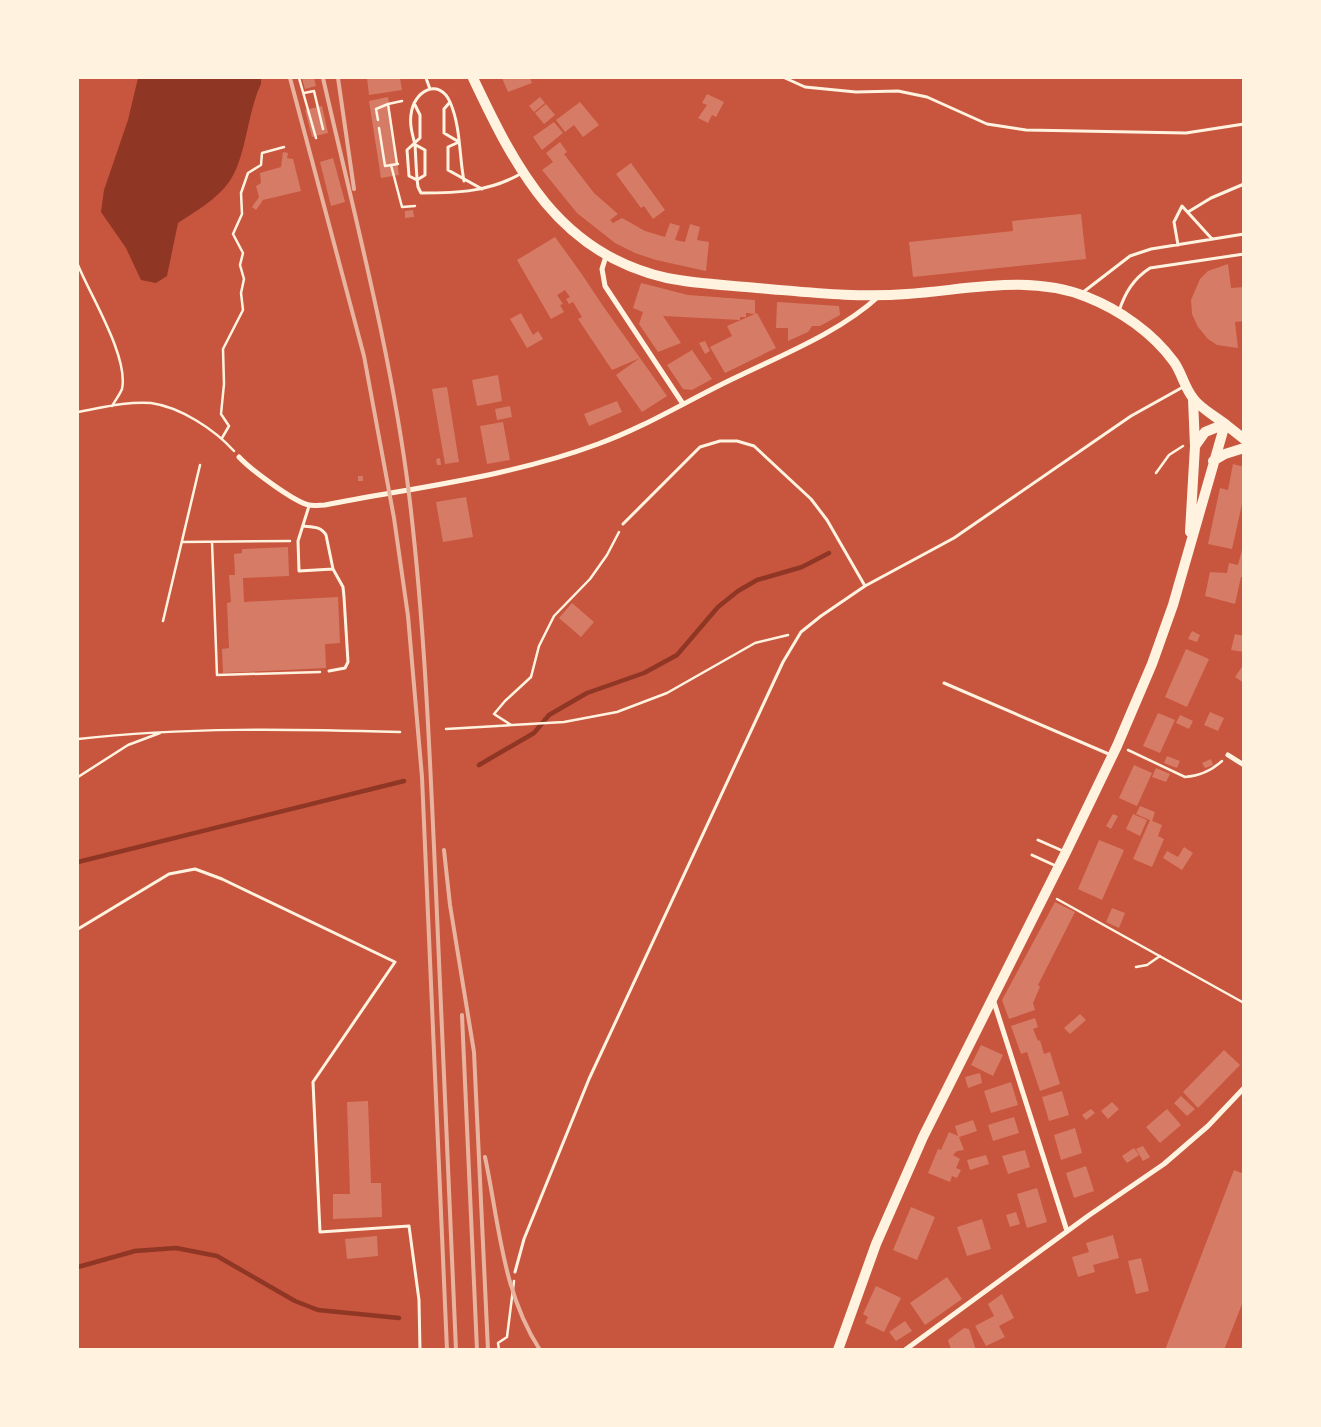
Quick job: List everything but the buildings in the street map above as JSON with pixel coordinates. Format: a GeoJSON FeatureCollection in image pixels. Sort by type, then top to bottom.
{"type":"FeatureCollection","features":[{"type":"Feature","properties":{"kind":"main road"},"geometry":{"type":"LineString","coordinates":[[473,78],[522,173],[538,196],[562,222],[606,256],[636,269],[684,281],[879,296],[992,285],[1029,284],[1080,294],[1118,312],[1160,346],[1174,362],[1193,399],[1244,439]]}},
{"type":"Feature","properties":{"kind":"main road"},"geometry":{"type":"LineString","coordinates":[[1190,541],[1195,446],[1193,399]]}},
{"type":"Feature","properties":{"kind":"main road"},"geometry":{"type":"LineString","coordinates":[[1195,446],[1205,432],[1224,424]]}},
{"type":"Feature","properties":{"kind":"main road"},"geometry":{"type":"LineString","coordinates":[[838,1350],[876,1244],[923,1138],[992,997],[1059,867],[1117,746],[1164,635],[1190,541],[1203,506],[1224,424]]}},
{"type":"Feature","properties":{"kind":"main road"},"geometry":{"type":"LineString","coordinates":[[1213,462],[1224,454],[1244,448]]}},
{"type":"Feature","properties":{"kind":"street"},"geometry":{"type":"LineString","coordinates":[[606,256],[602,269],[604,286],[682,404]]}},
{"type":"Feature","properties":{"kind":"street"},"geometry":{"type":"LineString","coordinates":[[239,457],[248,467],[299,501],[310,505],[325,505],[432,487],[544,462],[627,433],[845,321],[879,296]]}},
{"type":"Feature","properties":{"kind":"street"},"geometry":{"type":"LineString","coordinates":[[1228,755],[1244,765]]}},
{"type":"Feature","properties":{"kind":"street"},"geometry":{"type":"LineString","coordinates":[[992,997],[1067,1231]]}},
{"type":"Feature","properties":{"kind":"street"},"geometry":{"type":"LineString","coordinates":[[906,1350],[1067,1231],[1164,1164],[1208,1126],[1244,1088]]}},
{"type":"Feature","properties":{"kind":"lane"},"geometry":{"type":"LineString","coordinates":[[426,78],[430,89]]}},
{"type":"Feature","properties":{"kind":"lane"},"geometry":{"type":"LineString","coordinates":[[785,78],[806,87],[856,92],[898,91],[927,97],[987,124],[1026,130],[1186,134],[1244,124]]}},
{"type":"Feature","properties":{"kind":"lane"},"geometry":{"type":"LineString","coordinates":[[464,181],[459,142],[450,101],[444,94],[430,89],[417,96],[410,127],[414,144],[417,180],[421,193],[483,189],[503,184],[522,173]]}},
{"type":"Feature","properties":{"kind":"lane"},"geometry":{"type":"LineString","coordinates":[[450,101],[444,109],[444,133],[459,142]]}},
{"type":"Feature","properties":{"kind":"lane"},"geometry":{"type":"LineString","coordinates":[[414,103],[420,115],[420,138],[407,150],[409,176],[417,180]]}},
{"type":"Feature","properties":{"kind":"lane"},"geometry":{"type":"LineString","coordinates":[[459,142],[448,147],[448,170],[464,181],[483,189]]}},
{"type":"Feature","properties":{"kind":"lane"},"geometry":{"type":"LineString","coordinates":[[414,144],[425,150],[425,175],[417,180]]}},
{"type":"Feature","properties":{"kind":"lane"},"geometry":{"type":"LineString","coordinates":[[1188,212],[1211,198],[1244,184]]}},
{"type":"Feature","properties":{"kind":"lane"},"geometry":{"type":"LineString","coordinates":[[1178,245],[1174,222],[1182,206],[1212,239]]}},
{"type":"Feature","properties":{"kind":"lane"},"geometry":{"type":"LineString","coordinates":[[1080,294],[1130,256],[1151,249],[1244,234]]}},
{"type":"Feature","properties":{"kind":"lane"},"geometry":{"type":"LineString","coordinates":[[1118,312],[1126,292],[1139,275],[1150,268],[1244,254]]}},
{"type":"Feature","properties":{"kind":"lane"},"geometry":{"type":"LineString","coordinates":[[515,1272],[524,1239],[589,1079],[783,662],[801,632],[821,616],[866,586],[954,538],[1131,416],[1186,386]]}},
{"type":"Feature","properties":{"kind":"lane"},"geometry":{"type":"LineString","coordinates":[[623,524],[700,447],[720,441],[738,441],[754,446],[811,499],[827,520],[866,586]]}},
{"type":"Feature","properties":{"kind":"lane"},"geometry":{"type":"LineString","coordinates":[[310,505],[298,541],[299,571],[333,570]]}},
{"type":"Feature","properties":{"kind":"lane"},"geometry":{"type":"LineString","coordinates":[[303,526],[324,530],[333,570],[342,587],[344,597],[348,662],[346,668],[340,671],[329,671]]}},
{"type":"Feature","properties":{"kind":"lane"},"geometry":{"type":"LineString","coordinates":[[944,683],[1112,756]]}},
{"type":"Feature","properties":{"kind":"lane"},"geometry":{"type":"LineString","coordinates":[[1038,840],[1066,852]]}},
{"type":"Feature","properties":{"kind":"lane"},"geometry":{"type":"LineString","coordinates":[[1032,855],[1059,867]]}},
{"type":"Feature","properties":{"kind":"lane"},"geometry":{"type":"LineString","coordinates":[[78,929],[169,874],[195,869],[222,879],[395,962],[313,1082],[320,1232],[409,1226],[419,1300],[420,1350]]}},
{"type":"Feature","properties":{"kind":"path"},"geometry":{"type":"LineString","coordinates":[[299,78],[316,138]]}},
{"type":"Feature","properties":{"kind":"path"},"geometry":{"type":"LineString","coordinates":[[304,93],[314,91],[323,129]]}},
{"type":"Feature","properties":{"kind":"path"},"geometry":{"type":"LineString","coordinates":[[378,120],[376,109],[402,101]]}},
{"type":"Feature","properties":{"kind":"path"},"geometry":{"type":"LineString","coordinates":[[388,104],[397,164]]}},
{"type":"Feature","properties":{"kind":"path"},"geometry":{"type":"LineString","coordinates":[[379,128],[384,166],[403,163]]}},
{"type":"Feature","properties":{"kind":"path"},"geometry":{"type":"LineString","coordinates":[[222,438],[229,426],[221,414],[224,384],[223,349],[243,310],[240,293],[244,279],[240,265],[243,253],[232,234],[242,214],[241,194],[248,173],[261,165],[262,153],[284,147]]}},
{"type":"Feature","properties":{"kind":"path"},"geometry":{"type":"LineString","coordinates":[[391,165],[402,207],[415,206]]}},
{"type":"Feature","properties":{"kind":"path"},"geometry":{"type":"LineString","coordinates":[[78,265],[98,305],[121,367],[122,389],[112,406]]}},
{"type":"Feature","properties":{"kind":"path"},"geometry":{"type":"LineString","coordinates":[[78,412],[136,403],[167,407],[191,418],[222,438],[239,457]]}},
{"type":"Feature","properties":{"kind":"path"},"geometry":{"type":"LineString","coordinates":[[1156,473],[1169,455],[1185,444],[1184,454]]}},
{"type":"Feature","properties":{"kind":"path"},"geometry":{"type":"LineString","coordinates":[[163,621],[200,465]]}},
{"type":"Feature","properties":{"kind":"path"},"geometry":{"type":"LineString","coordinates":[[512,725],[494,714],[504,701],[531,677],[539,646],[554,616],[590,579],[607,555],[623,524]]}},
{"type":"Feature","properties":{"kind":"path"},"geometry":{"type":"LineString","coordinates":[[182,542],[298,541]]}},
{"type":"Feature","properties":{"kind":"path"},"geometry":{"type":"LineString","coordinates":[[212,542],[217,675],[329,671]]}},
{"type":"Feature","properties":{"kind":"path"},"geometry":{"type":"LineString","coordinates":[[446,729],[564,722],[625,709],[667,693],[755,643],[801,632]]}},
{"type":"Feature","properties":{"kind":"path"},"geometry":{"type":"LineString","coordinates":[[78,739],[164,731],[280,728],[400,732]]}},
{"type":"Feature","properties":{"kind":"path"},"geometry":{"type":"LineString","coordinates":[[78,777],[128,745],[164,731]]}},
{"type":"Feature","properties":{"kind":"path"},"geometry":{"type":"LineString","coordinates":[[1117,746],[1185,776],[1195,776],[1208,772],[1228,755]]}},
{"type":"Feature","properties":{"kind":"path"},"geometry":{"type":"LineString","coordinates":[[1046,893],[1244,1003]]}},
{"type":"Feature","properties":{"kind":"path"},"geometry":{"type":"LineString","coordinates":[[1136,967],[1148,966],[1160,956]]}},
{"type":"Feature","properties":{"kind":"path"},"geometry":{"type":"LineString","coordinates":[[499,1350],[498,1343],[508,1336],[515,1272]]}},
{"type":"Feature","properties":{"kind":"shaded area"},"geometry":{"type":"Polygon","coordinates":[[[138,78],[261,78],[261,84],[252,108],[243,149],[235,172],[218,194],[178,223],[167,276],[156,283],[141,280],[126,248],[101,212],[104,190],[128,120],[138,78]]]}},
{"type":"Feature","properties":{"kind":"waterway"},"geometry":{"type":"LineString","coordinates":[[479,765],[534,733],[549,715],[587,693],[644,673],[677,655],[718,607],[738,591],[757,580],[802,567],[829,553]]}},
{"type":"Feature","properties":{"kind":"waterway"},"geometry":{"type":"LineString","coordinates":[[78,862],[404,781]]}},
{"type":"Feature","properties":{"kind":"waterway"},"geometry":{"type":"LineString","coordinates":[[78,1267],[135,1251],[176,1248],[217,1256],[295,1301],[318,1310],[399,1318]]}},
{"type":"Feature","properties":{"kind":"railway"},"geometry":{"type":"LineString","coordinates":[[290,78],[364,356],[394,518],[408,616],[422,777],[447,1350]]}},
{"type":"Feature","properties":{"kind":"railway"},"geometry":{"type":"LineString","coordinates":[[323,78],[393,390],[402,442],[415,544],[429,742],[456,1350]]}},
{"type":"Feature","properties":{"kind":"railway"},"geometry":{"type":"LineString","coordinates":[[338,78],[354,189]]}},
{"type":"Feature","properties":{"kind":"railway"},"geometry":{"type":"LineString","coordinates":[[444,850],[450,905],[474,1052],[488,1350]]}},
{"type":"Feature","properties":{"kind":"railway"},"geometry":{"type":"LineString","coordinates":[[462,1015],[477,1350]]}},
{"type":"Feature","properties":{"kind":"railway"},"geometry":{"type":"LineString","coordinates":[[485,1157],[510,1281],[517,1305],[527,1328],[540,1350]]}}]}
